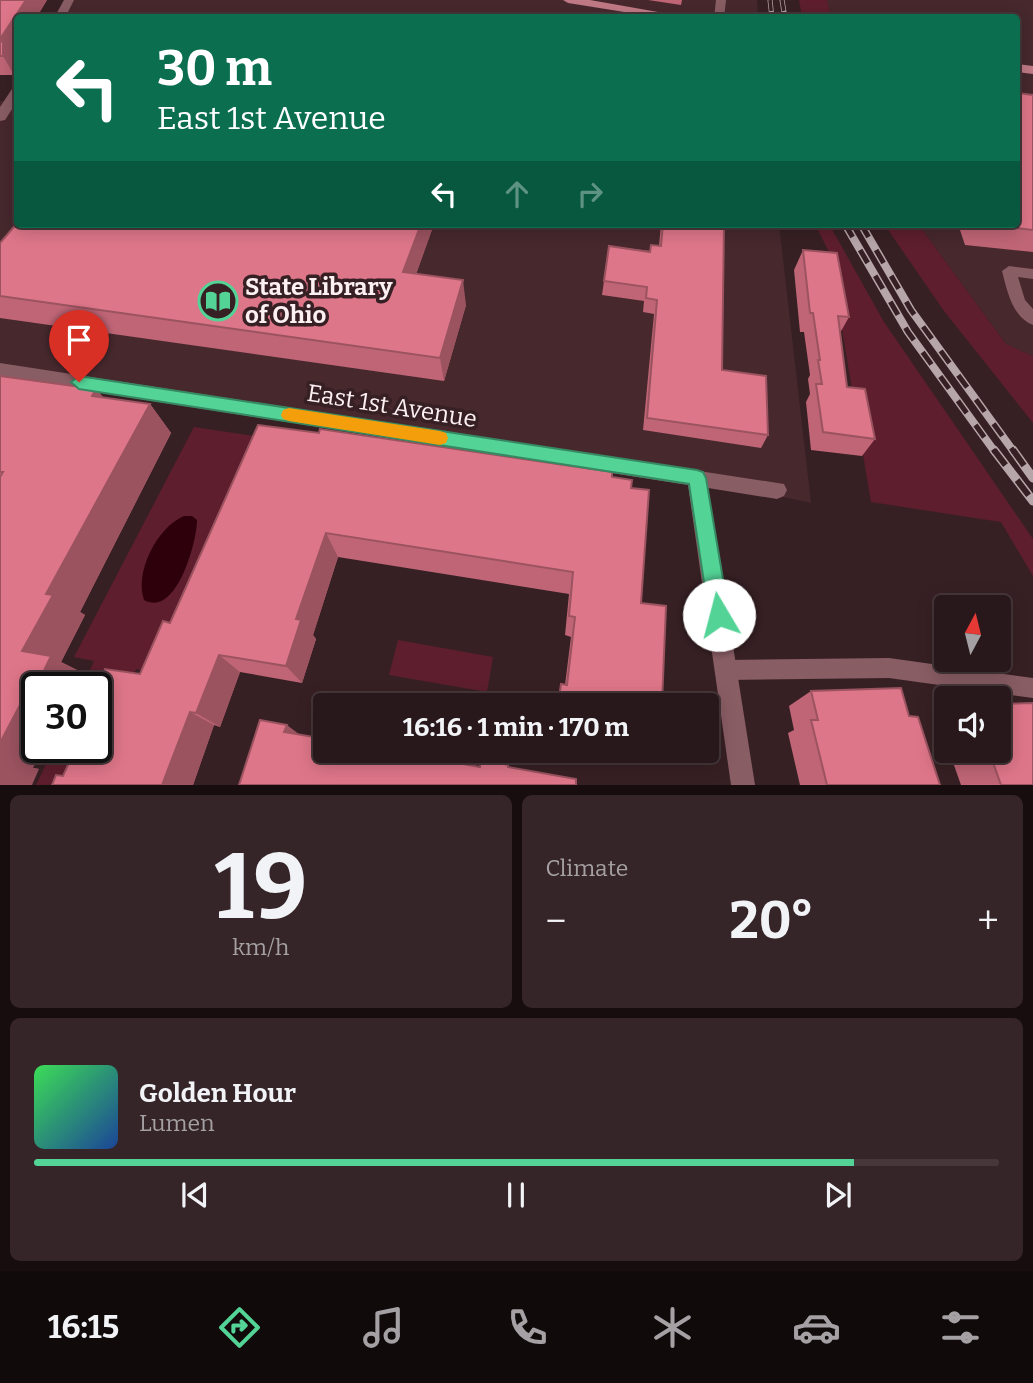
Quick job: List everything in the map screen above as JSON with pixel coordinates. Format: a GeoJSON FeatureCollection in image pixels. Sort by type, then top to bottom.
{"type":"FeatureCollection","features":[{"type":"Feature","properties":{"kind":"street"},"geometry":{"type":"LineString","coordinates":[[568,0],[661,14]]}},
{"type":"Feature","properties":{"kind":"street"},"geometry":{"type":"LineString","coordinates":[[0,117],[14,95]]}},
{"type":"Feature","properties":{"kind":"street","name":"East 1st Avenue"},"geometry":{"type":"LineString","coordinates":[[0,370],[777,490]]}},
{"type":"Feature","properties":{"kind":"street"},"geometry":{"type":"LineString","coordinates":[[697,478],[743,785]]}},
{"type":"Feature","properties":{"kind":"lane"},"geometry":{"type":"LineString","coordinates":[[1033,274],[1009,271],[1018,302],[1033,319]]}},
{"type":"Feature","properties":{"kind":"lane"},"geometry":{"type":"LineString","coordinates":[[727,670],[889,668],[1033,688]]}},
{"type":"Feature","properties":{"kind":"shaded area"},"geometry":{"type":"Polygon","coordinates":[[[71,0],[757,0],[758,14],[64,14],[71,0]]]}},
{"type":"Feature","properties":{"kind":"shaded area"},"geometry":{"type":"Polygon","coordinates":[[[799,0],[827,0],[830,14],[801,14],[799,0]]]}},
{"type":"Feature","properties":{"kind":"shaded area"},"geometry":{"type":"Polygon","coordinates":[[[827,0],[1033,0],[1033,356],[1006,344],[921,228],[1020,228],[1020,14],[830,14],[827,0]]]}},
{"type":"Feature","properties":{"kind":"shaded area"},"geometry":{"type":"Polygon","coordinates":[[[0,101],[14,101],[14,228],[779,228],[811,503],[728,485],[0,371],[0,101]]]}},
{"type":"Feature","properties":{"kind":"shaded area"},"geometry":{"type":"Polygon","coordinates":[[[817,228],[831,228],[884,322],[1033,539],[1033,576],[1001,522],[871,502],[829,252],[817,228]]]}},
{"type":"Feature","properties":{"kind":"shaded area"},"geometry":{"type":"Polygon","coordinates":[[[887,228],[921,228],[1006,344],[1033,356],[1033,423],[944,311],[887,228]]]}},
{"type":"Feature","properties":{"kind":"shaded area"},"geometry":{"type":"Polygon","coordinates":[[[194,427],[267,438],[166,674],[136,669],[112,723],[112,672],[89,672],[94,661],[74,657],[194,427]]]}},
{"type":"Feature","properties":{"kind":"shaded area"},"geometry":{"type":"Polygon","coordinates":[[[184,516],[192,516],[197,520],[189,560],[182,575],[166,598],[155,603],[144,600],[142,577],[150,552],[165,530],[184,516]]]}},
{"type":"Feature","properties":{"kind":"shaded area"},"geometry":{"type":"Polygon","coordinates":[[[398,640],[493,657],[487,692],[389,675],[398,640]]]}},
{"type":"Feature","properties":{"kind":"shaded area"},"geometry":{"type":"Polygon","coordinates":[[[46,763],[94,763],[85,784],[36,785],[46,763]]]}},
{"type":"Feature","properties":{"kind":"building"},"geometry":{"type":"Polygon","coordinates":[[[0,0],[26,0],[14,14],[0,39],[0,0]]]}},
{"type":"Feature","properties":{"kind":"building"},"geometry":{"type":"Polygon","coordinates":[[[0,41],[3,42],[3,56],[0,56],[0,41]]]}},
{"type":"Feature","properties":{"kind":"building"},"geometry":{"type":"Polygon","coordinates":[[[1020,93],[1033,95],[1033,230],[1015,228],[1020,228],[1020,93]]]}},
{"type":"Feature","properties":{"kind":"building","name":"State Library of Ohio"},"geometry":{"type":"Polygon","coordinates":[[[14,227],[420,228],[403,272],[463,280],[440,358],[0,296],[0,243],[14,227]]]}},
{"type":"Feature","properties":{"kind":"building"},"geometry":{"type":"Polygon","coordinates":[[[663,228],[724,228],[722,370],[766,376],[768,435],[647,418],[657,300],[646,298],[647,287],[604,281],[609,246],[650,252],[651,245],[661,246],[663,228]]]}},
{"type":"Feature","properties":{"kind":"building"},"geometry":{"type":"Polygon","coordinates":[[[803,250],[837,253],[849,317],[838,316],[847,387],[865,389],[875,439],[823,432],[816,384],[822,384],[820,360],[813,313],[810,313],[803,250]]]}},
{"type":"Feature","properties":{"kind":"building"},"geometry":{"type":"Polygon","coordinates":[[[0,376],[96,389],[92,396],[150,404],[46,594],[53,595],[22,651],[51,656],[43,672],[21,672],[21,703],[0,743],[0,477],[3,472],[0,472],[0,376]]]}},
{"type":"Feature","properties":{"kind":"building"},"geometry":{"type":"Polygon","coordinates":[[[258,425],[319,433],[320,429],[612,472],[612,477],[632,480],[631,488],[649,490],[641,603],[666,606],[662,693],[560,693],[561,684],[567,685],[575,617],[569,616],[573,572],[326,533],[296,619],[301,620],[286,666],[219,655],[196,713],[190,712],[162,785],[52,785],[56,775],[63,776],[69,763],[112,763],[112,672],[104,672],[105,669],[140,674],[163,621],[170,623],[258,425]]]}},
{"type":"Feature","properties":{"kind":"building"},"geometry":{"type":"Polygon","coordinates":[[[901,688],[909,716],[918,717],[940,785],[827,785],[811,720],[818,720],[811,691],[901,688]]]}},
{"type":"Feature","properties":{"kind":"building"},"geometry":{"type":"Polygon","coordinates":[[[1033,703],[1033,785],[1001,785],[993,763],[1011,763],[1011,704],[1033,703]]]}},
{"type":"Feature","properties":{"kind":"building"},"geometry":{"type":"Polygon","coordinates":[[[260,720],[287,725],[284,732],[313,737],[313,763],[458,763],[480,767],[480,763],[499,763],[576,779],[576,785],[239,785],[260,720]]]}},
{"type":"Feature","properties":{"kind":"railway"},"geometry":{"type":"LineString","coordinates":[[770,0],[772,14]]}},
{"type":"Feature","properties":{"kind":"railway"},"geometry":{"type":"LineString","coordinates":[[782,0],[784,14]]}},
{"type":"Feature","properties":{"kind":"railway"},"geometry":{"type":"LineString","coordinates":[[847,228],[908,332],[995,452]]}},
{"type":"Feature","properties":{"kind":"railway"},"geometry":{"type":"LineString","coordinates":[[863,228],[911,310],[1014,452]]}},
{"type":"Feature","properties":{"kind":"railway"},"geometry":{"type":"LineString","coordinates":[[994,450],[1033,501]]}},
{"type":"Feature","properties":{"kind":"railway"},"geometry":{"type":"LineString","coordinates":[[1013,450],[1033,478]]}},
{"type":"Feature","properties":{"kind":"slow traffic"},"geometry":{"type":"LineString","coordinates":[[289,415],[440,438]]}},
{"type":"Feature","properties":{"kind":"place","name":"State Library of Ohio"},"geometry":{"type":"Point","coordinates":[218,301]}},
{"type":"Feature","properties":{"kind":"route"},"geometry":{"type":"LineString","coordinates":[[79,382],[697,478],[719,615]]}}]}
